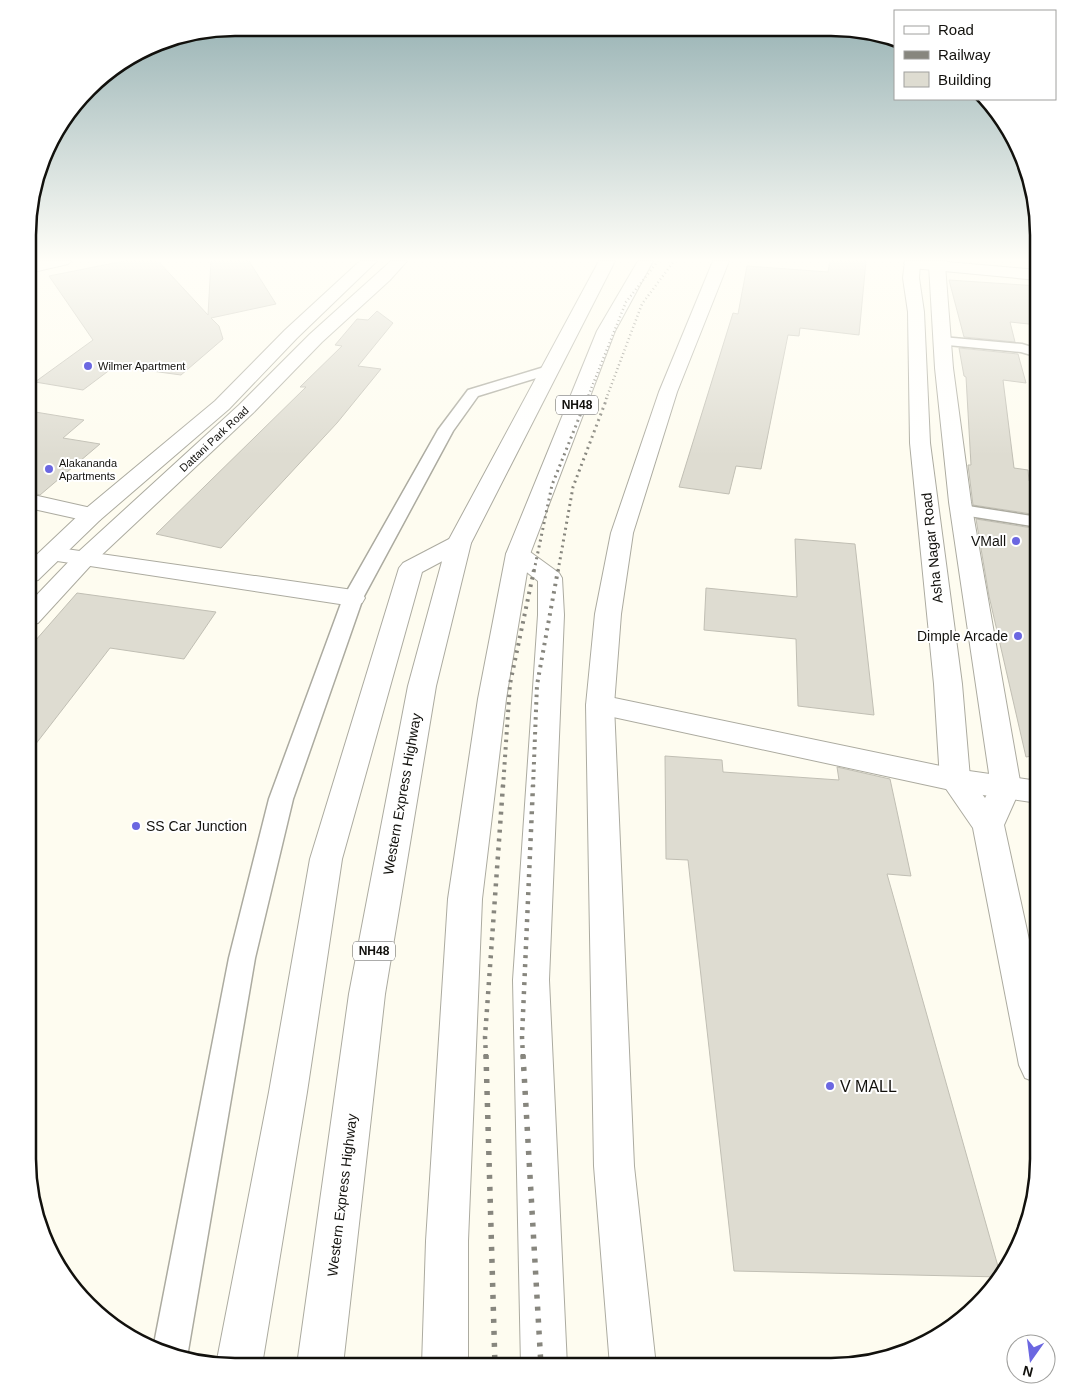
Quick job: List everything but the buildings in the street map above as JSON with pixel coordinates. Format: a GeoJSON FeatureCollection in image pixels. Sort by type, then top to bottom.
{"type":"FeatureCollection","features":[{"type":"Feature","properties":{"kind":"main road","name":"Dattani Park Road"},"geometry":{"type":"LineString","coordinates":[[36,569],[92,515],[222,405],[299,326]]}},
{"type":"Feature","properties":{"kind":"main road","name":"Dattani Park Road"},"geometry":{"type":"LineString","coordinates":[[36,609],[84,559],[246,409],[329,326]]}},
{"type":"Feature","properties":{"kind":"main road","name":"Western Express Highway"},"geometry":{"type":"LineString","coordinates":[[321,1358],[367,994],[422,686],[459,543],[573,326]]}},
{"type":"Feature","properties":{"kind":"main road","name":"NH48"},"geometry":{"type":"LineString","coordinates":[[445,1358],[447,1241],[465,899],[492,699],[518,554],[609,326]]}},
{"type":"Feature","properties":{"kind":"main road"},"geometry":{"type":"LineString","coordinates":[[632,1358],[614,1166],[600,705],[608,614],[622,533],[668,392],[695,326]]}},
{"type":"Feature","properties":{"kind":"main road","name":"Asha Nagar Road"},"geometry":{"type":"LineString","coordinates":[[916,326],[920,443],[948,684],[954,780]]}},
{"type":"Feature","properties":{"kind":"main road"},"geometry":{"type":"LineString","coordinates":[[941,326],[962,510],[1006,787],[988,825]]}},
{"type":"Feature","properties":{"kind":"main road"},"geometry":{"type":"LineString","coordinates":[[290,334],[316,338]]}},
{"type":"Feature","properties":{"kind":"main road"},"geometry":{"type":"LineString","coordinates":[[222,405],[246,409]]}},
{"type":"Feature","properties":{"kind":"main road"},"geometry":{"type":"LineString","coordinates":[[36,503],[92,515]]}},
{"type":"Feature","properties":{"kind":"main road"},"geometry":{"type":"LineString","coordinates":[[240,1358],[288,1092],[326,859],[411,568],[459,543]]}},
{"type":"Feature","properties":{"kind":"main road"},"geometry":{"type":"LineString","coordinates":[[52,554],[353,598]]}},
{"type":"Feature","properties":{"kind":"main road"},"geometry":{"type":"LineString","coordinates":[[518,554],[550,578],[551,606],[531,980],[544,1358]]}},
{"type":"Feature","properties":{"kind":"main road"},"geometry":{"type":"LineString","coordinates":[[600,705],[954,780],[1030,791]]}},
{"type":"Feature","properties":{"kind":"main road"},"geometry":{"type":"LineString","coordinates":[[954,780],[988,825],[1030,1027]]}},
{"type":"Feature","properties":{"kind":"lane"},"geometry":{"type":"LineString","coordinates":[[942,341],[1022,348],[1030,350]]}},
{"type":"Feature","properties":{"kind":"lane"},"geometry":{"type":"LineString","coordinates":[[171,1347],[242,958],[281,799],[353,598],[446,430],[473,393],[551,368]]}},
{"type":"Feature","properties":{"kind":"lane"},"geometry":{"type":"LineString","coordinates":[[962,510],[1030,521]]}},
{"type":"Feature","properties":{"kind":"railway"},"geometry":{"type":"LineString","coordinates":[[587,399],[616,326]]}},
{"type":"Feature","properties":{"kind":"railway"},"geometry":{"type":"LineString","coordinates":[[606,399],[634,326]]}},
{"type":"Feature","properties":{"kind":"railway"},"geometry":{"type":"LineString","coordinates":[[534,571],[552,485],[587,398]]}},
{"type":"Feature","properties":{"kind":"railway"},"geometry":{"type":"LineString","coordinates":[[558,571],[573,487],[607,398]]}},
{"type":"Feature","properties":{"kind":"railway"},"geometry":{"type":"LineString","coordinates":[[503,787],[510,684],[534,570]]}},
{"type":"Feature","properties":{"kind":"railway"},"geometry":{"type":"LineString","coordinates":[[533,787],[537,685],[558,570]]}},
{"type":"Feature","properties":{"kind":"railway"},"geometry":{"type":"LineString","coordinates":[[486,1057],[485,1037],[503,785]]}},
{"type":"Feature","properties":{"kind":"railway"},"geometry":{"type":"LineString","coordinates":[[523,1057],[522,1037],[533,785]]}},
{"type":"Feature","properties":{"kind":"railway"},"geometry":{"type":"LineString","coordinates":[[486,1055],[495,1358]]}},
{"type":"Feature","properties":{"kind":"railway"},"geometry":{"type":"LineString","coordinates":[[523,1055],[541,1358]]}},
{"type":"Feature","properties":{"kind":"place","name":"Wilmer Apartment"},"geometry":{"type":"Point","coordinates":[88,366]}},
{"type":"Feature","properties":{"kind":"place","name":"Alakananda Apartments"},"geometry":{"type":"Point","coordinates":[49,469]}},
{"type":"Feature","properties":{"kind":"place","name":"VMall"},"geometry":{"type":"Point","coordinates":[1016,541]}},
{"type":"Feature","properties":{"kind":"place","name":"Dimple Arcade"},"geometry":{"type":"Point","coordinates":[1018,636]}},
{"type":"Feature","properties":{"kind":"place","name":"SS Car Junction"},"geometry":{"type":"Point","coordinates":[136,826]}},
{"type":"Feature","properties":{"kind":"place","name":"V MALL"},"geometry":{"type":"Point","coordinates":[830,1086]}}]}
